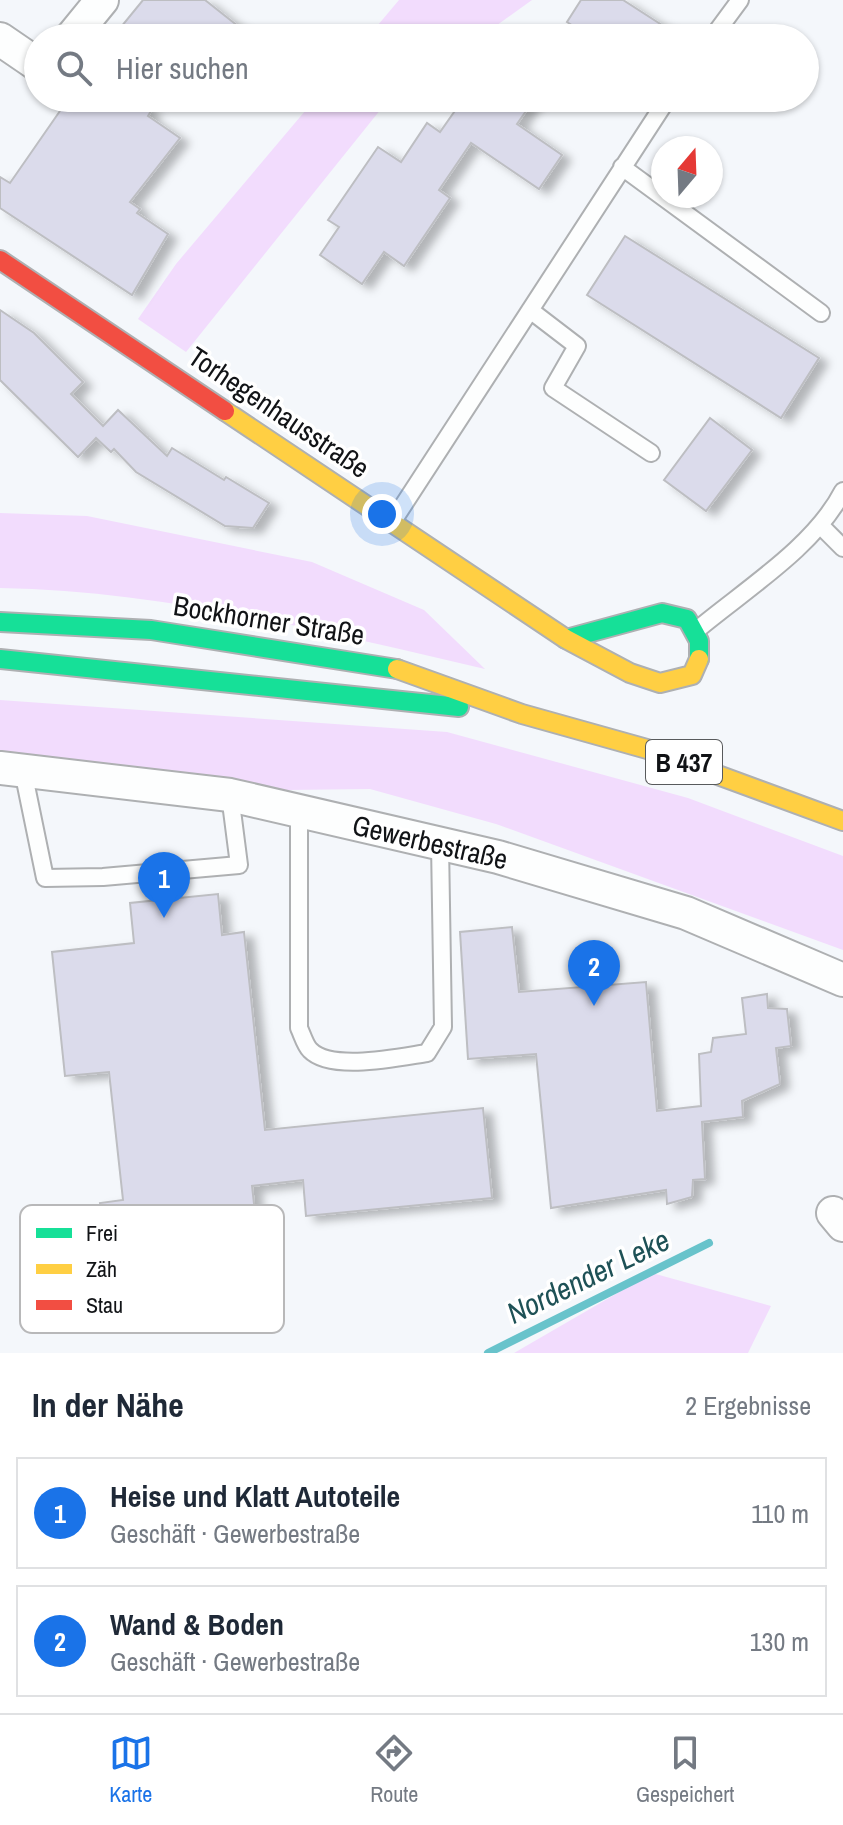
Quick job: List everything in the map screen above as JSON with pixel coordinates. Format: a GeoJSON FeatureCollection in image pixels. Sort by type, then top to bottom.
{"type":"FeatureCollection","features":[{"type":"Feature","properties":{"kind":"main road","name":"Torhegenhausstraße"},"geometry":{"type":"LineString","coordinates":[[0,260],[566,639],[630,673],[660,683],[692,675],[702,655],[699,636],[695,631]]}},
{"type":"Feature","properties":{"kind":"main road"},"geometry":{"type":"LineString","coordinates":[[566,639],[662,613],[687,619],[695,631]]}},
{"type":"Feature","properties":{"kind":"main road","name":"Bockhorner Straße"},"geometry":{"type":"LineString","coordinates":[[0,622],[151,630],[405,670],[522,714],[647,749],[843,821]]}},
{"type":"Feature","properties":{"kind":"main road","name":"Bockhorner Straße"},"geometry":{"type":"LineString","coordinates":[[0,659],[522,714]]}},
{"type":"Feature","properties":{"kind":"street"},"geometry":{"type":"LineString","coordinates":[[82,24],[102,0]]}},
{"type":"Feature","properties":{"kind":"street"},"geometry":{"type":"LineString","coordinates":[[0,39],[24,55]]}},
{"type":"Feature","properties":{"kind":"street","name":"Gewerbestraße"},"geometry":{"type":"LineString","coordinates":[[12,769],[230,795],[498,857],[686,913],[843,980]]}},
{"type":"Feature","properties":{"kind":"lane"},"geometry":{"type":"LineString","coordinates":[[722,24],[740,0]]}},
{"type":"Feature","properties":{"kind":"lane"},"geometry":{"type":"LineString","coordinates":[[393,521],[659,112]]}},
{"type":"Feature","properties":{"kind":"lane"},"geometry":{"type":"LineString","coordinates":[[622,167],[821,313]]}},
{"type":"Feature","properties":{"kind":"lane"},"geometry":{"type":"LineString","coordinates":[[530,310],[577,346],[553,388],[651,453]]}},
{"type":"Feature","properties":{"kind":"lane"},"geometry":{"type":"LineString","coordinates":[[695,631],[808,539],[833,510],[843,491]]}},
{"type":"Feature","properties":{"kind":"lane"},"geometry":{"type":"LineString","coordinates":[[820,525],[843,548]]}},
{"type":"Feature","properties":{"kind":"lane"},"geometry":{"type":"LineString","coordinates":[[12,769],[45,878],[103,877],[239,865],[230,795]]}},
{"type":"Feature","properties":{"kind":"lane"},"geometry":{"type":"LineString","coordinates":[[299,811],[299,1028],[309,1050],[327,1061],[385,1060],[427,1053],[443,1027],[440,844]]}},
{"type":"Feature","properties":{"kind":"shaded area"},"geometry":{"type":"Polygon","coordinates":[[[399,0],[532,0],[499,24],[379,24],[399,0]]]}},
{"type":"Feature","properties":{"kind":"shaded area"},"geometry":{"type":"Polygon","coordinates":[[[304,112],[379,112],[186,352],[138,319],[176,264],[304,112]]]}},
{"type":"Feature","properties":{"kind":"shaded area"},"geometry":{"type":"Polygon","coordinates":[[[0,513],[87,516],[312,562],[424,610],[485,669],[305,628],[184,605],[62,591],[0,588],[0,513]]]}},
{"type":"Feature","properties":{"kind":"shaded area"},"geometry":{"type":"Polygon","coordinates":[[[0,700],[447,732],[688,798],[843,856],[843,950],[496,824],[370,789],[287,790],[0,751],[0,700]]]}},
{"type":"Feature","properties":{"kind":"shaded area"},"geometry":{"type":"Polygon","coordinates":[[[652,1273],[771,1306],[748,1353],[514,1353],[652,1273]]]}},
{"type":"Feature","properties":{"kind":"building"},"geometry":{"type":"Polygon","coordinates":[[[143,0],[205,0],[235,24],[123,24],[143,0]]]}},
{"type":"Feature","properties":{"kind":"building"},"geometry":{"type":"Polygon","coordinates":[[[581,0],[623,0],[660,24],[570,24],[567,22],[581,0]]]}},
{"type":"Feature","properties":{"kind":"building"},"geometry":{"type":"Polygon","coordinates":[[[59,112],[150,112],[148,116],[180,138],[130,202],[140,209],[137,213],[168,234],[132,295],[0,208],[0,177],[10,183],[59,112]]]}},
{"type":"Feature","properties":{"kind":"building"},"geometry":{"type":"Polygon","coordinates":[[[454,112],[525,112],[517,124],[562,155],[539,189],[471,143],[439,190],[450,198],[404,266],[384,252],[362,284],[320,255],[339,227],[328,220],[378,147],[401,162],[427,123],[440,132],[454,112]]]}},
{"type":"Feature","properties":{"kind":"building"},"geometry":{"type":"Polygon","coordinates":[[[625,236],[819,358],[781,418],[587,295],[625,236]]]}},
{"type":"Feature","properties":{"kind":"building"},"geometry":{"type":"Polygon","coordinates":[[[0,310],[34,333],[83,382],[71,394],[103,426],[118,410],[167,456],[172,448],[269,503],[253,528],[225,526],[136,472],[114,449],[111,452],[96,438],[78,457],[0,380],[0,310]]]}},
{"type":"Feature","properties":{"kind":"building"},"geometry":{"type":"Polygon","coordinates":[[[710,418],[752,450],[706,511],[664,480],[710,418]]]}},
{"type":"Feature","properties":{"kind":"building"},"geometry":{"type":"Polygon","coordinates":[[[218,894],[222,935],[244,932],[265,1130],[483,1108],[492,1198],[306,1216],[303,1180],[252,1186],[254,1205],[100,1205],[123,1200],[109,1072],[65,1076],[52,952],[134,943],[130,903],[218,894]]]}},
{"type":"Feature","properties":{"kind":"building"},"geometry":{"type":"Polygon","coordinates":[[[512,927],[519,992],[646,982],[657,1111],[701,1106],[699,1054],[711,1052],[713,1038],[746,1034],[742,998],[767,994],[768,1008],[787,1009],[791,1046],[776,1048],[780,1084],[742,1101],[743,1117],[702,1122],[705,1179],[693,1180],[692,1197],[667,1204],[666,1190],[551,1208],[536,1054],[468,1059],[460,932],[512,927]]]}},
{"type":"Feature","properties":{"kind":"waterway","name":"Nordender Leke"},"geometry":{"type":"LineString","coordinates":[[488,1353],[709,1243]]}},
{"type":"Feature","properties":{"kind":"traffic: fast"},"geometry":{"type":"LineString","coordinates":[[566,639],[662,613],[687,619],[699,641],[699,659]]}},
{"type":"Feature","properties":{"kind":"traffic: fast"},"geometry":{"type":"LineString","coordinates":[[0,622],[151,630],[397,669]]}},
{"type":"Feature","properties":{"kind":"traffic: fast"},"geometry":{"type":"LineString","coordinates":[[0,659],[459,707]]}},
{"type":"Feature","properties":{"kind":"traffic: slow"},"geometry":{"type":"LineString","coordinates":[[225,411],[566,639],[630,673],[660,683],[692,675],[699,659]]}},
{"type":"Feature","properties":{"kind":"traffic: slow"},"geometry":{"type":"LineString","coordinates":[[397,669],[522,714],[647,749],[843,821]]}},
{"type":"Feature","properties":{"kind":"traffic: jam"},"geometry":{"type":"LineString","coordinates":[[0,260],[225,411]]}},
{"type":"Feature","properties":{"kind":"place","name":"Heise und Klatt Autoteile"},"geometry":{"type":"Point","coordinates":[164,918]}},
{"type":"Feature","properties":{"kind":"place","name":"Wand & Boden"},"geometry":{"type":"Point","coordinates":[594,1006]}}]}
